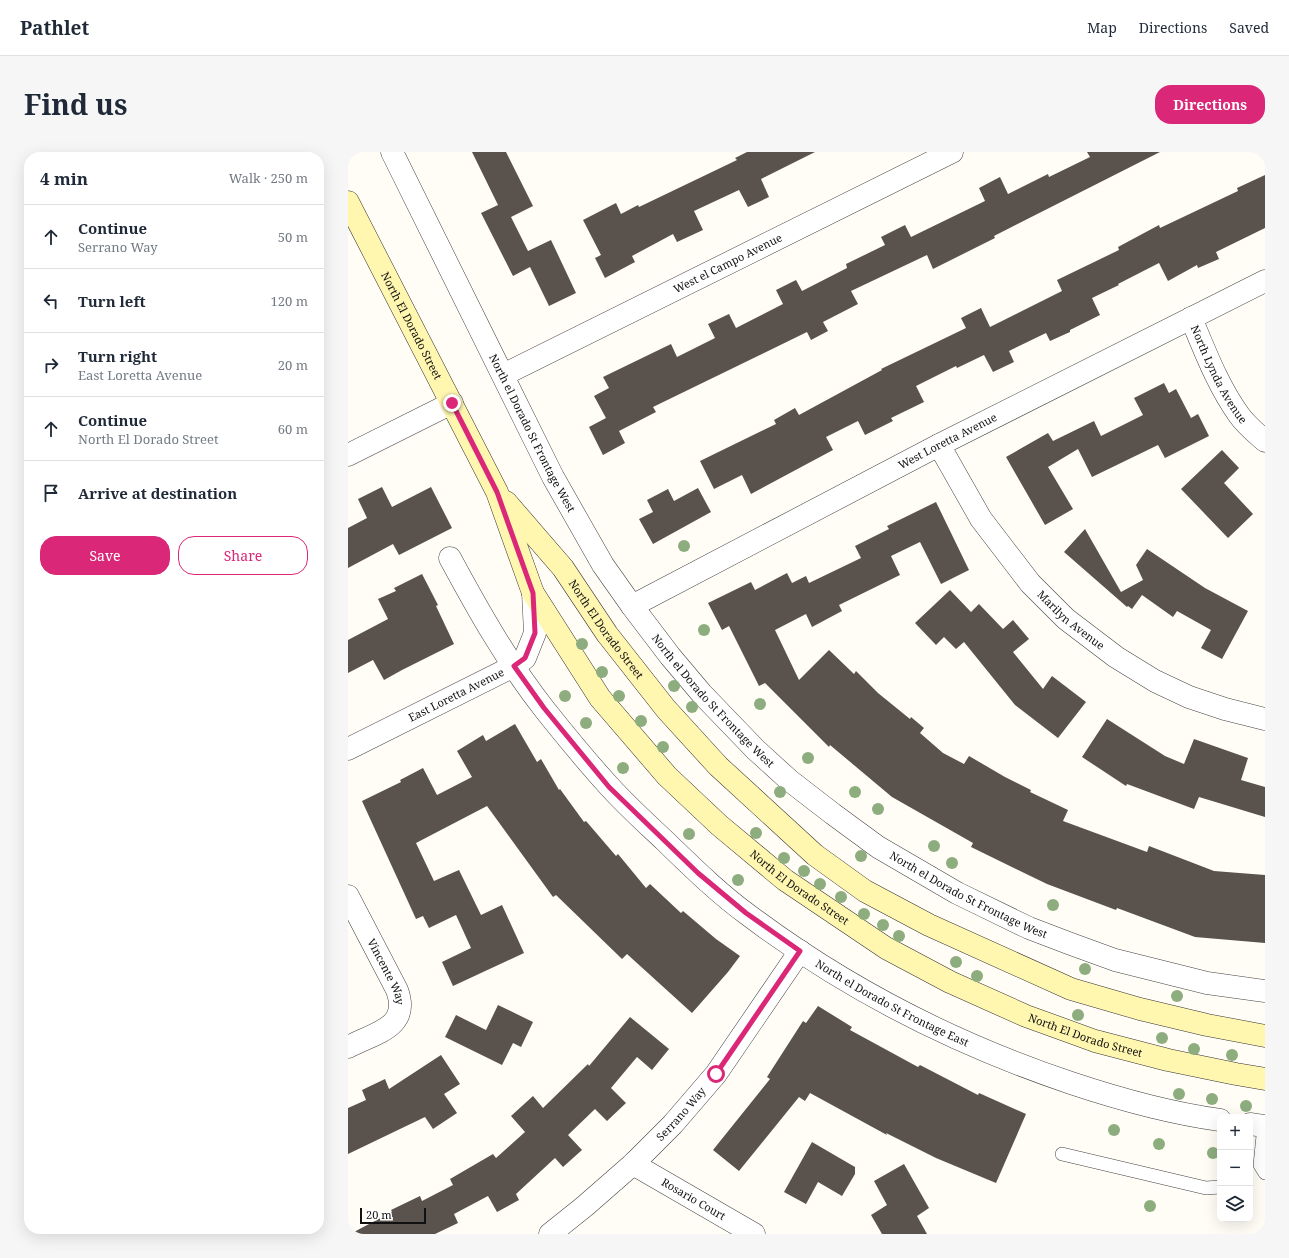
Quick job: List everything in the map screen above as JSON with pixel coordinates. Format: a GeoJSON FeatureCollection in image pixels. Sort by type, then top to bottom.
{"type":"FeatureCollection","features":[{"type":"Feature","properties":{"kind":"main road","name":"North El Dorado Street"},"geometry":{"type":"LineString","coordinates":[[348,202],[497,492],[533,593],[600,698],[667,776],[719,825],[785,880],[833,914],[886,948],[950,982],[1026,1016],[1095,1041],[1168,1060],[1265,1079]]}},
{"type":"Feature","properties":{"kind":"main road","name":"North El Dorado Street"},"geometry":{"type":"LineString","coordinates":[[497,492],[563,568],[607,634],[666,709],[713,761],[816,855],[865,891],[929,925],[1071,989],[1140,1009],[1207,1025],[1265,1036]]}},
{"type":"Feature","properties":{"kind":"street","name":"North el Dorado St Frontage West"},"geometry":{"type":"LineString","coordinates":[[392,152],[553,477],[603,565],[670,656],[702,694],[756,750],[788,780],[878,847],[958,893],[1029,928],[1115,960],[1207,983],[1265,992]]}},
{"type":"Feature","properties":{"kind":"street","name":"West el Campo Avenue"},"geometry":{"type":"LineString","coordinates":[[503,375],[952,152]]}},
{"type":"Feature","properties":{"kind":"street","name":"West Loretta Avenue"},"geometry":{"type":"LineString","coordinates":[[632,606],[939,445],[1265,281]]}},
{"type":"Feature","properties":{"kind":"street","name":"North Lynda Avenue"},"geometry":{"type":"LineString","coordinates":[[1191,318],[1212,366],[1232,404],[1239,416],[1258,435]]}},
{"type":"Feature","properties":{"kind":"street"},"geometry":{"type":"LineString","coordinates":[[348,455],[452,403]]}},
{"type":"Feature","properties":{"kind":"street","name":"Marilyn Avenue"},"geometry":{"type":"LineString","coordinates":[[939,445],[981,519],[1030,583],[1066,619],[1116,658],[1154,681],[1189,697],[1225,709],[1265,719]]}},
{"type":"Feature","properties":{"kind":"street","name":"North el Dorado St Frontage East"},"geometry":{"type":"LineString","coordinates":[[450,558],[483,618],[514,666],[544,708],[609,787],[698,873],[746,913],[800,951],[857,987],[912,1018],[970,1045],[1029,1069],[1108,1096],[1156,1108],[1217,1119]]}},
{"type":"Feature","properties":{"kind":"street","name":"East Loretta Avenue"},"geometry":{"type":"LineString","coordinates":[[348,749],[514,666],[525,658],[535,633],[533,593]]}},
{"type":"Feature","properties":{"kind":"street","name":"Vincente Way"},"geometry":{"type":"LineString","coordinates":[[348,896],[397,990],[401,1001],[400,1011],[395,1022],[387,1029],[348,1047]]}},
{"type":"Feature","properties":{"kind":"street","name":"Serrano Way"},"geometry":{"type":"LineString","coordinates":[[550,1234],[586,1206],[633,1164],[673,1124],[716,1074],[800,951]]}},
{"type":"Feature","properties":{"kind":"street","name":"Rosario Court"},"geometry":{"type":"LineString","coordinates":[[633,1164],[754,1234]]}},
{"type":"Feature","properties":{"kind":"lane"},"geometry":{"type":"LineString","coordinates":[[1258,1170],[1260,1126]]}},
{"type":"Feature","properties":{"kind":"lane"},"geometry":{"type":"LineString","coordinates":[[1062,1154],[1206,1188],[1217,1187]]}},
{"type":"Feature","properties":{"kind":"building"},"geometry":{"type":"Polygon","coordinates":[[[472,152],[506,152],[533,206],[511,217],[528,251],[551,240],[576,293],[549,306],[530,267],[513,276],[481,213],[498,205],[472,152]]]}},
{"type":"Feature","properties":{"kind":"building"},"geometry":{"type":"Polygon","coordinates":[[[747,152],[815,152],[761,179],[769,197],[748,207],[739,190],[694,211],[703,230],[677,242],[673,234],[632,256],[635,262],[605,278],[595,258],[601,255],[583,220],[616,203],[621,214],[638,205],[639,207],[737,160],[735,158],[747,152]]]}},
{"type":"Feature","properties":{"kind":"building"},"geometry":{"type":"Polygon","coordinates":[[[1087,152],[1160,152],[994,236],[995,238],[933,269],[927,255],[851,291],[858,304],[823,322],[828,331],[811,340],[807,332],[653,407],[656,412],[619,431],[625,443],[603,455],[589,427],[606,418],[594,396],[609,388],[603,377],[671,344],[677,357],[715,338],[708,324],[729,314],[736,328],[783,304],[776,290],[796,280],[802,291],[847,268],[846,264],[885,245],[881,237],[905,225],[911,237],[985,201],[979,188],[1000,177],[1008,194],[1048,174],[1049,177],[1090,157],[1087,152]]]}},
{"type":"Feature","properties":{"kind":"building"},"geometry":{"type":"Polygon","coordinates":[[[1265,175],[1265,228],[1216,252],[1219,259],[1198,268],[1197,265],[1168,281],[1159,263],[1092,298],[1100,315],[1070,330],[1070,332],[1050,341],[1046,333],[1009,351],[1014,362],[993,372],[984,355],[957,368],[956,366],[916,386],[924,402],[891,418],[893,421],[865,435],[858,421],[826,437],[833,450],[751,494],[742,475],[714,489],[700,461],[776,424],[774,420],[795,408],[799,415],[882,370],[881,369],[966,328],[961,318],[981,308],[990,327],[1062,291],[1057,280],[1119,250],[1118,247],[1159,225],[1160,228],[1238,191],[1237,188],[1265,175]]]}},
{"type":"Feature","properties":{"kind":"building"},"geometry":{"type":"Polygon","coordinates":[[[1164,383],[1169,393],[1176,389],[1191,418],[1198,414],[1209,436],[1165,458],[1158,445],[1092,477],[1078,449],[1048,467],[1073,509],[1045,525],[1006,457],[1048,433],[1053,441],[1094,421],[1101,436],[1143,415],[1134,398],[1164,383]]]}},
{"type":"Feature","properties":{"kind":"building"},"geometry":{"type":"Polygon","coordinates":[[[1222,450],[1239,468],[1224,483],[1253,514],[1228,538],[1181,489],[1222,450]]]}},
{"type":"Feature","properties":{"kind":"building"},"geometry":{"type":"Polygon","coordinates":[[[382,487],[392,507],[431,487],[452,528],[399,555],[393,544],[348,568],[348,528],[367,518],[358,499],[382,487]]]}},
{"type":"Feature","properties":{"kind":"building"},"geometry":{"type":"Polygon","coordinates":[[[698,488],[711,512],[653,544],[639,519],[653,512],[647,500],[668,489],[674,501],[698,488]]]}},
{"type":"Feature","properties":{"kind":"building"},"geometry":{"type":"Polygon","coordinates":[[[936,502],[969,570],[941,584],[920,542],[891,556],[900,575],[839,605],[842,611],[812,627],[806,614],[775,630],[799,680],[829,650],[854,674],[856,671],[878,693],[910,719],[911,717],[924,728],[920,733],[943,753],[964,764],[969,756],[1031,790],[1030,792],[1068,810],[1063,821],[1147,852],[1149,846],[1214,871],[1265,875],[1265,943],[1195,937],[1117,908],[1116,910],[1047,884],[971,847],[973,843],[892,797],[830,745],[829,747],[765,683],[759,686],[729,626],[722,630],[708,603],[751,582],[755,590],[787,573],[792,583],[806,576],[809,583],[861,558],[855,546],[889,529],[887,526],[936,502]]]}},
{"type":"Feature","properties":{"kind":"building"},"geometry":{"type":"Polygon","coordinates":[[[1085,529],[1121,592],[1143,580],[1136,565],[1147,549],[1205,588],[1248,611],[1222,659],[1201,648],[1211,630],[1177,611],[1173,617],[1142,595],[1132,609],[1128,606],[1127,607],[1064,552],[1085,529]]]}},
{"type":"Feature","properties":{"kind":"building"},"geometry":{"type":"Polygon","coordinates":[[[422,574],[438,605],[436,606],[454,644],[384,680],[373,660],[348,673],[348,640],[388,619],[378,599],[396,591],[394,588],[422,574]]]}},
{"type":"Feature","properties":{"kind":"building"},"geometry":{"type":"Polygon","coordinates":[[[950,590],[971,612],[979,604],[1003,629],[1013,620],[1029,639],[1013,652],[1043,689],[1052,676],[1086,702],[1058,738],[1015,705],[964,642],[956,649],[944,637],[936,645],[915,623],[950,590]]]}},
{"type":"Feature","properties":{"kind":"building"},"geometry":{"type":"Polygon","coordinates":[[[1107,719],[1165,756],[1184,764],[1194,739],[1248,758],[1241,780],[1265,787],[1265,817],[1199,797],[1194,809],[1127,784],[1126,786],[1082,757],[1107,719]]]}},
{"type":"Feature","properties":{"kind":"building"},"geometry":{"type":"Polygon","coordinates":[[[515,724],[537,762],[541,759],[559,790],[560,789],[584,822],[586,821],[616,856],[618,854],[646,888],[650,884],[681,913],[683,911],[716,939],[740,956],[692,1013],[627,954],[622,959],[556,895],[553,897],[487,806],[416,843],[434,881],[459,870],[481,915],[502,905],[524,953],[453,986],[442,962],[471,948],[456,915],[429,928],[423,916],[416,919],[362,801],[401,782],[400,780],[423,768],[437,795],[472,777],[457,751],[483,735],[486,741],[515,724]]]}},
{"type":"Feature","properties":{"kind":"building"},"geometry":{"type":"Polygon","coordinates":[[[498,1005],[533,1022],[521,1047],[513,1043],[502,1065],[445,1037],[456,1015],[486,1030],[498,1005]]]}},
{"type":"Feature","properties":{"kind":"building"},"geometry":{"type":"Polygon","coordinates":[[[818,1006],[852,1027],[850,1030],[918,1067],[920,1065],[978,1095],[979,1093],[1026,1114],[996,1183],[936,1158],[886,1133],[887,1135],[810,1093],[805,1101],[799,1097],[739,1171],[713,1150],[770,1079],[767,1077],[803,1021],[806,1023],[818,1006]]]}},
{"type":"Feature","properties":{"kind":"building"},"geometry":{"type":"Polygon","coordinates":[[[630,1017],[669,1049],[652,1070],[637,1057],[611,1088],[626,1103],[607,1121],[595,1109],[568,1135],[582,1150],[563,1167],[555,1158],[516,1194],[519,1200],[497,1212],[488,1196],[454,1214],[458,1223],[435,1234],[350,1234],[392,1212],[391,1210],[420,1196],[422,1201],[453,1185],[450,1179],[493,1154],[496,1158],[525,1132],[511,1116],[533,1096],[543,1108],[588,1064],[589,1066],[630,1017]]]}},
{"type":"Feature","properties":{"kind":"building"},"geometry":{"type":"Polygon","coordinates":[[[441,1055],[460,1084],[444,1094],[457,1113],[433,1129],[425,1117],[348,1154],[348,1108],[366,1100],[362,1090],[385,1079],[389,1089],[441,1055]]]}},
{"type":"Feature","properties":{"kind":"building"},"geometry":{"type":"Polygon","coordinates":[[[812,1142],[855,1167],[855,1174],[842,1196],[818,1182],[806,1204],[784,1192],[812,1142]]]}},
{"type":"Feature","properties":{"kind":"building"},"geometry":{"type":"Polygon","coordinates":[[[904,1164],[929,1208],[917,1216],[927,1234],[882,1234],[871,1215],[887,1205],[874,1181],[904,1164]]]}},
{"type":"Feature","properties":{"kind":"route"},"geometry":{"type":"LineString","coordinates":[[452,403],[497,492],[533,593],[535,633],[525,658],[514,666],[544,708],[609,787],[698,873],[746,913],[800,951],[716,1074]]}}]}
